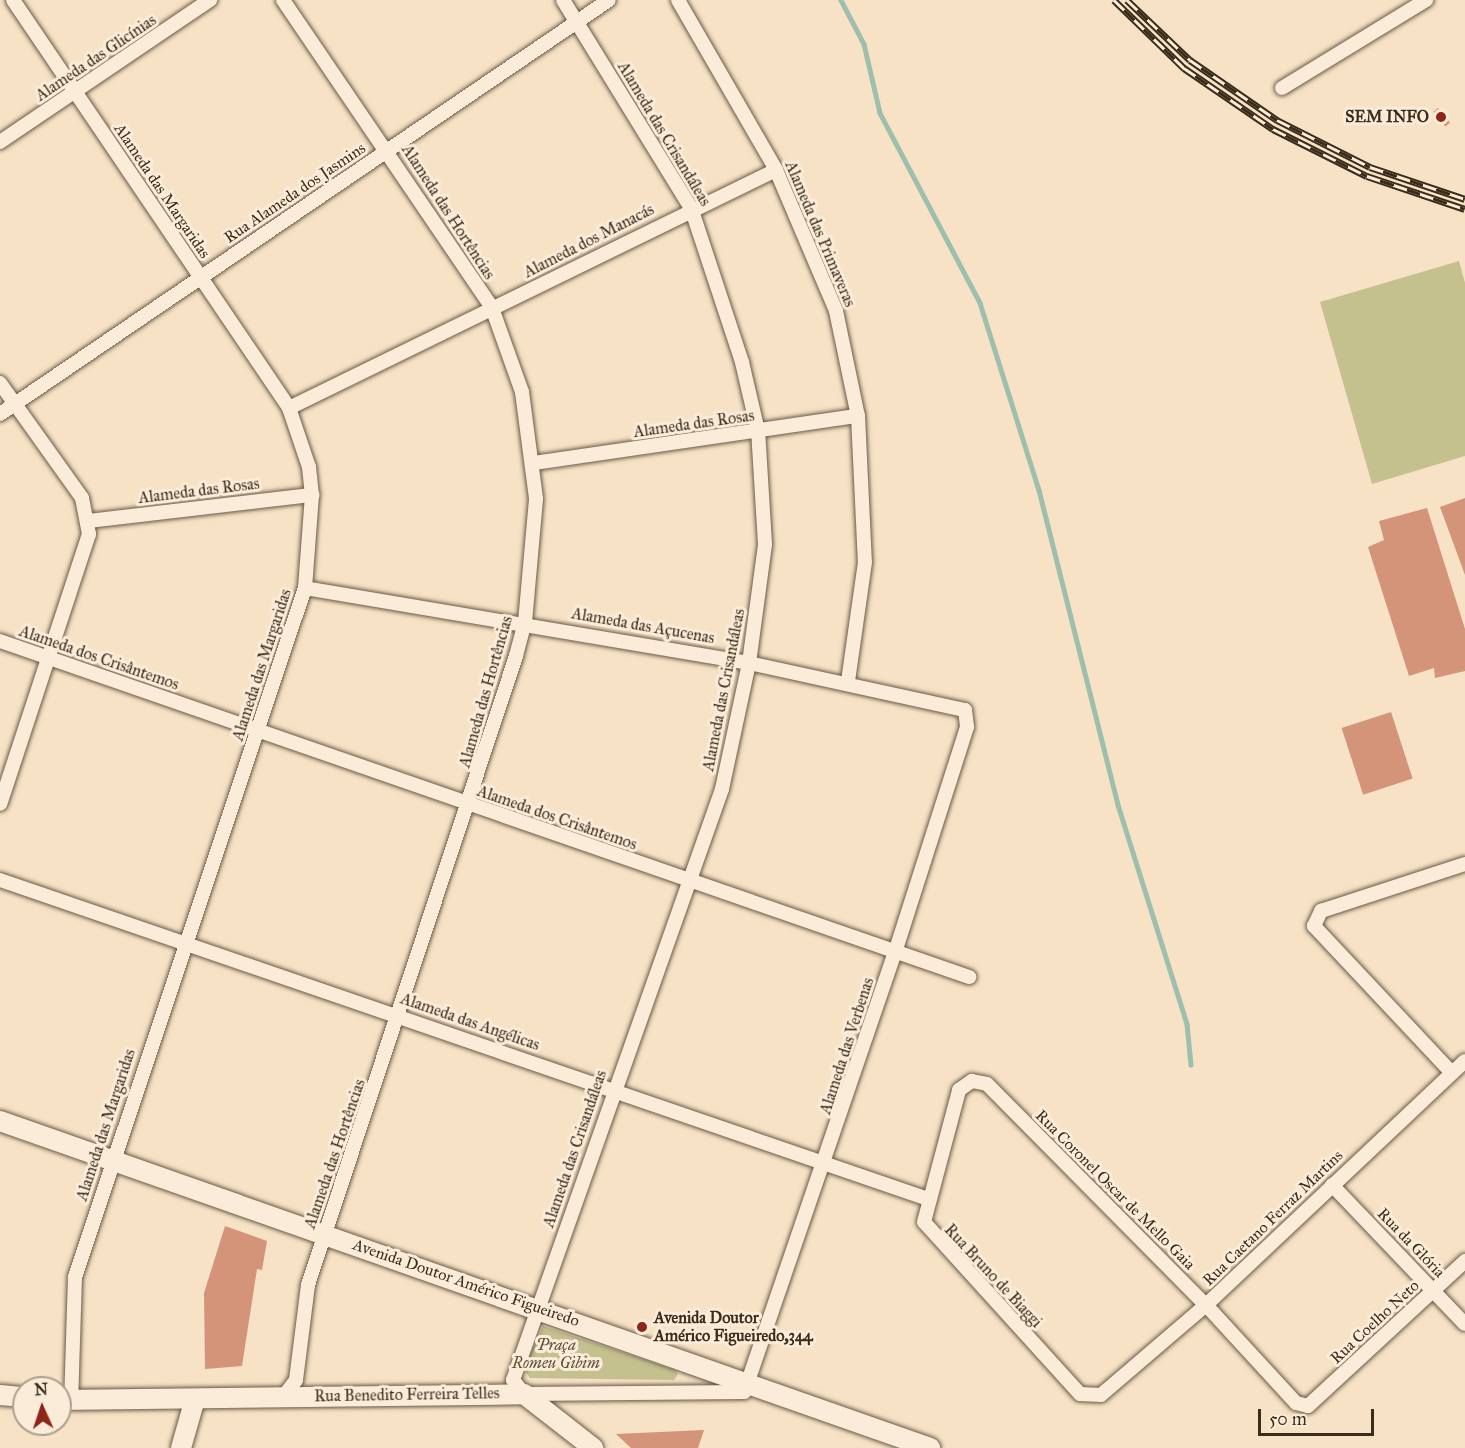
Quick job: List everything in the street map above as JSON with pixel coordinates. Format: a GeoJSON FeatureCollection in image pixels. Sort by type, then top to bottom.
{"type":"FeatureCollection","features":[{"type":"Feature","properties":{"kind":"main road","name":"Avenida Doutor Américo Figueiredo"},"geometry":{"type":"LineString","coordinates":[[0,1121],[111,1157],[930,1448]]}},
{"type":"Feature","properties":{"kind":"main road","name":"Rua Benedito Ferreira Telles"},"geometry":{"type":"LineString","coordinates":[[72,1400],[524,1394]]}},
{"type":"Feature","properties":{"kind":"main road"},"geometry":{"type":"LineString","coordinates":[[524,1394],[592,1448]]}},
{"type":"Feature","properties":{"kind":"main road"},"geometry":{"type":"LineString","coordinates":[[181,1448],[195,1399]]}},
{"type":"Feature","properties":{"kind":"street","name":"Alameda das Margaridas"},"geometry":{"type":"LineString","coordinates":[[13,0],[289,408],[309,467],[312,495],[305,588],[258,732],[111,1157],[75,1277],[68,1376]]}},
{"type":"Feature","properties":{"kind":"street","name":"Alameda das Glicínias"},"geometry":{"type":"LineString","coordinates":[[0,142],[210,0]]}},
{"type":"Feature","properties":{"kind":"street","name":"Alameda das Hortências"},"geometry":{"type":"LineString","coordinates":[[283,0],[388,150],[492,308],[522,392],[534,463],[525,622],[469,805],[308,1285],[296,1380],[284,1396]]}},
{"type":"Feature","properties":{"kind":"street","name":"Alameda das Crisandáleas"},"geometry":{"type":"LineString","coordinates":[[524,1394],[515,1385],[514,1371],[612,1090],[722,789],[749,663],[765,544],[758,431],[742,362],[691,208],[563,0]]}},
{"type":"Feature","properties":{"kind":"street","name":"Rua Alameda dos Jasmins"},"geometry":{"type":"LineString","coordinates":[[0,414],[609,0]]}},
{"type":"Feature","properties":{"kind":"street","name":"Alameda das Primaveras"},"geometry":{"type":"LineString","coordinates":[[678,0],[776,170],[836,311],[858,416],[865,562],[848,682]]}},
{"type":"Feature","properties":{"kind":"street"},"geometry":{"type":"LineString","coordinates":[[1282,88],[1426,0]]}},
{"type":"Feature","properties":{"kind":"street","name":"Alameda dos Manacás"},"geometry":{"type":"LineString","coordinates":[[289,408],[691,208],[776,170]]}},
{"type":"Feature","properties":{"kind":"street"},"geometry":{"type":"LineString","coordinates":[[0,383],[82,498],[89,520],[86,548],[52,658],[0,804]]}},
{"type":"Feature","properties":{"kind":"street","name":"Alameda das Rosas"},"geometry":{"type":"LineString","coordinates":[[534,463],[858,416]]}},
{"type":"Feature","properties":{"kind":"street","name":"Alameda das Rosas"},"geometry":{"type":"LineString","coordinates":[[89,520],[312,495]]}},
{"type":"Feature","properties":{"kind":"street","name":"Alameda das Açucenas"},"geometry":{"type":"LineString","coordinates":[[305,588],[525,622],[848,682],[958,707],[968,716]]}},
{"type":"Feature","properties":{"kind":"street","name":"Alameda dos Crisântemos"},"geometry":{"type":"LineString","coordinates":[[0,641],[969,977]]}},
{"type":"Feature","properties":{"kind":"street","name":"Alameda das Verbenas"},"geometry":{"type":"LineString","coordinates":[[750,1384],[895,952],[968,716]]}},
{"type":"Feature","properties":{"kind":"street"},"geometry":{"type":"LineString","coordinates":[[1452,1073],[1314,926],[1321,911],[1464,866]]}},
{"type":"Feature","properties":{"kind":"street","name":"Alameda das Angélicas"},"geometry":{"type":"LineString","coordinates":[[0,880],[400,1015],[928,1199]]}},
{"type":"Feature","properties":{"kind":"street","name":"Rua Caetano Ferraz Martins"},"geometry":{"type":"LineString","coordinates":[[1101,1395],[1206,1305],[1465,1061]]}},
{"type":"Feature","properties":{"kind":"street","name":"Rua Bruno de Biaggi"},"geometry":{"type":"LineString","coordinates":[[972,1081],[959,1090],[928,1199],[924,1222],[929,1232],[1080,1394],[1101,1395]]}},
{"type":"Feature","properties":{"kind":"street","name":"Rua Coronel Oscar de Mello Gaia"},"geometry":{"type":"LineString","coordinates":[[972,1081],[987,1084],[1206,1305],[1296,1403],[1308,1406]]}},
{"type":"Feature","properties":{"kind":"street","name":"Rua da Glória"},"geometry":{"type":"LineString","coordinates":[[1332,1185],[1465,1324]]}},
{"type":"Feature","properties":{"kind":"street","name":"Rua Coelho Neto"},"geometry":{"type":"LineString","coordinates":[[1308,1406],[1465,1261]]}},
{"type":"Feature","properties":{"kind":"street","name":"Rua Benedito Ferreira Telles"},"geometry":{"type":"LineString","coordinates":[[524,1394],[739,1392],[750,1384]]}},
{"type":"Feature","properties":{"kind":"green space"},"geometry":{"type":"Polygon","coordinates":[[[1459,261],[1465,283],[1465,456],[1372,484],[1320,302],[1459,261]]]}},
{"type":"Feature","properties":{"kind":"green space","name":"Praça Romeu Gibim"},"geometry":{"type":"Polygon","coordinates":[[[543,1326],[675,1370],[678,1374],[674,1380],[530,1378],[523,1369],[543,1326]]]}},
{"type":"Feature","properties":{"kind":"building","name":"SEM INFO"},"geometry":{"type":"Polygon","coordinates":[[[1438,108],[1450,123],[1445,127],[1433,112],[1438,108]]]}},
{"type":"Feature","properties":{"kind":"building"},"geometry":{"type":"Polygon","coordinates":[[[1465,498],[1465,575],[1440,507],[1465,498]]]}},
{"type":"Feature","properties":{"kind":"building"},"geometry":{"type":"Polygon","coordinates":[[[1427,508],[1465,629],[1465,671],[1435,678],[1434,668],[1409,676],[1368,547],[1384,540],[1379,521],[1427,508]]]}},
{"type":"Feature","properties":{"kind":"building"},"geometry":{"type":"Polygon","coordinates":[[[1391,712],[1413,779],[1363,795],[1342,728],[1391,712]]]}},
{"type":"Feature","properties":{"kind":"building"},"geometry":{"type":"Polygon","coordinates":[[[225,1226],[267,1241],[262,1270],[257,1269],[242,1366],[205,1369],[204,1293],[225,1226]]]}},
{"type":"Feature","properties":{"kind":"building"},"geometry":{"type":"Polygon","coordinates":[[[704,1430],[698,1448],[631,1448],[616,1434],[704,1430]]]}},
{"type":"Feature","properties":{"kind":"waterway"},"geometry":{"type":"LineString","coordinates":[[841,0],[864,44],[880,113],[980,303],[1039,490],[1118,805],[1187,1024],[1191,1065]]}},
{"type":"Feature","properties":{"kind":"railway"},"geometry":{"type":"LineString","coordinates":[[1114,0],[1184,68],[1273,129],[1367,176],[1465,209]]}},
{"type":"Feature","properties":{"kind":"railway"},"geometry":{"type":"LineString","coordinates":[[1127,0],[1190,60],[1277,120],[1370,167],[1465,199]]}},
{"type":"Feature","properties":{"kind":"place","name":"SEM INFO"},"geometry":{"type":"Point","coordinates":[1441,117]}},
{"type":"Feature","properties":{"kind":"place","name":"Avenida Doutor Américo Figueiredo,344"},"geometry":{"type":"Point","coordinates":[642,1327]}}]}
